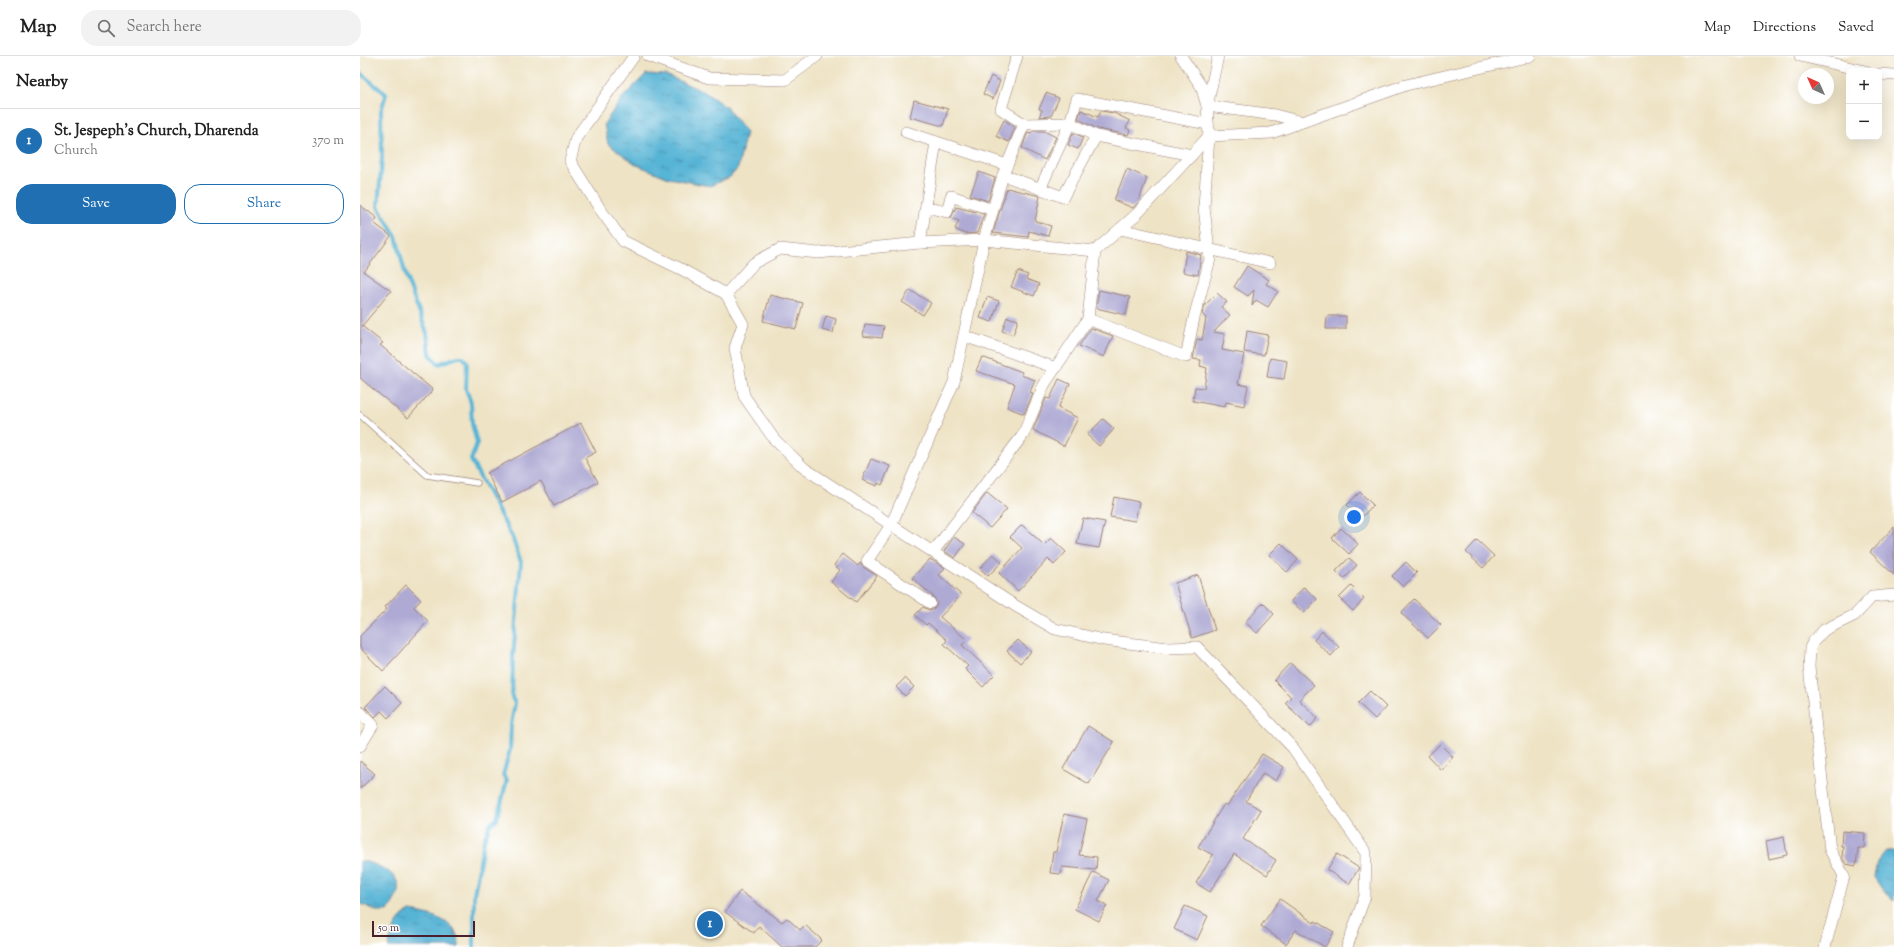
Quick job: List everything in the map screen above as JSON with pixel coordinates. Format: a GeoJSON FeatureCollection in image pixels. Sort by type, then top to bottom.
{"type":"FeatureCollection","features":[{"type":"Feature","properties":{"kind":"street"},"geometry":{"type":"LineString","coordinates":[[634,56],[576,138],[570,161],[600,209],[623,241],[681,269],[726,294],[743,324],[735,348],[744,396],[774,439],[804,468],[1014,605],[1055,629],[1104,640],[1161,647],[1197,647],[1293,748],[1366,853],[1365,896],[1347,947]]}},
{"type":"Feature","properties":{"kind":"street"},"geometry":{"type":"LineString","coordinates":[[648,56],[709,78],[785,80],[817,56]]}},
{"type":"Feature","properties":{"kind":"street"},"geometry":{"type":"LineString","coordinates":[[1017,56],[1001,109],[1024,124],[1070,123],[1096,136],[1192,155]]}},
{"type":"Feature","properties":{"kind":"street"},"geometry":{"type":"LineString","coordinates":[[1088,319],[1186,357],[1194,318],[1210,259],[1204,207],[1209,136],[1207,106],[1201,86],[1181,56]]}},
{"type":"Feature","properties":{"kind":"street"},"geometry":{"type":"LineString","coordinates":[[1207,106],[1218,56]]}},
{"type":"Feature","properties":{"kind":"street"},"geometry":{"type":"LineString","coordinates":[[933,552],[1023,436],[1044,385],[1088,319],[1095,252],[1137,214],[1209,136],[1271,133],[1406,85],[1530,56]]}},
{"type":"Feature","properties":{"kind":"street"},"geometry":{"type":"LineString","coordinates":[[1800,56],[1852,68]]}},
{"type":"Feature","properties":{"kind":"street"},"geometry":{"type":"LineString","coordinates":[[1882,74],[1894,75]]}},
{"type":"Feature","properties":{"kind":"street"},"geometry":{"type":"LineString","coordinates":[[1040,189],[1070,123],[1077,99],[1208,124]]}},
{"type":"Feature","properties":{"kind":"street"},"geometry":{"type":"LineString","coordinates":[[1207,106],[1275,115],[1302,122]]}},
{"type":"Feature","properties":{"kind":"street"},"geometry":{"type":"LineString","coordinates":[[930,603],[866,561],[891,526],[954,382],[984,240],[1005,170],[1024,124]]}},
{"type":"Feature","properties":{"kind":"street"},"geometry":{"type":"LineString","coordinates":[[906,132],[936,142],[1005,170],[1040,189],[1063,197],[1096,136]]}},
{"type":"Feature","properties":{"kind":"street"},"geometry":{"type":"LineString","coordinates":[[920,243],[936,142]]}},
{"type":"Feature","properties":{"kind":"street"},"geometry":{"type":"LineString","coordinates":[[926,207],[947,212],[951,196],[993,210]]}},
{"type":"Feature","properties":{"kind":"street"},"geometry":{"type":"LineString","coordinates":[[1120,229],[1270,263]]}},
{"type":"Feature","properties":{"kind":"street"},"geometry":{"type":"LineString","coordinates":[[726,294],[754,263],[780,249],[818,253],[920,243],[984,240],[1095,252]]}},
{"type":"Feature","properties":{"kind":"street"},"geometry":{"type":"LineString","coordinates":[[964,336],[1056,368]]}},
{"type":"Feature","properties":{"kind":"street"},"geometry":{"type":"LineString","coordinates":[[1824,947],[1844,876],[1830,850],[1809,667],[1810,648],[1813,642],[1824,630],[1855,615],[1872,597],[1894,595]]}},
{"type":"Feature","properties":{"kind":"street"},"geometry":{"type":"LineString","coordinates":[[360,712],[374,725],[360,746]]}},
{"type":"Feature","properties":{"kind":"lane"},"geometry":{"type":"LineString","coordinates":[[360,415],[427,475],[477,484]]}},
{"type":"Feature","properties":{"kind":"water"},"geometry":{"type":"Polygon","coordinates":[[[646,74],[666,75],[705,92],[727,108],[746,132],[738,168],[730,177],[710,186],[669,178],[637,165],[608,144],[604,124],[622,98],[646,74]]]}},
{"type":"Feature","properties":{"kind":"water"},"geometry":{"type":"Polygon","coordinates":[[[1886,851],[1894,851],[1894,901],[1884,892],[1874,877],[1877,862],[1886,851]]]}},
{"type":"Feature","properties":{"kind":"water"},"geometry":{"type":"Polygon","coordinates":[[[360,861],[371,863],[383,868],[393,875],[396,880],[398,892],[388,911],[376,911],[360,903],[360,861]]]}},
{"type":"Feature","properties":{"kind":"water"},"geometry":{"type":"Polygon","coordinates":[[[410,911],[427,914],[443,920],[455,931],[458,938],[459,947],[388,947],[393,931],[398,922],[410,911]]]}},
{"type":"Feature","properties":{"kind":"building"},"geometry":{"type":"Polygon","coordinates":[[[991,76],[1000,81],[993,99],[983,94],[991,76]]]}},
{"type":"Feature","properties":{"kind":"building"},"geometry":{"type":"Polygon","coordinates":[[[1046,93],[1059,98],[1051,116],[1039,117],[1042,110],[1039,109],[1046,93]]]}},
{"type":"Feature","properties":{"kind":"building"},"geometry":{"type":"Polygon","coordinates":[[[914,100],[948,109],[943,126],[910,117],[914,100]]]}},
{"type":"Feature","properties":{"kind":"building"},"geometry":{"type":"Polygon","coordinates":[[[1081,110],[1098,117],[1101,111],[1114,113],[1130,121],[1126,128],[1130,130],[1128,135],[1098,129],[1078,119],[1081,110]]]}},
{"type":"Feature","properties":{"kind":"building"},"geometry":{"type":"Polygon","coordinates":[[[1004,120],[1015,127],[1009,142],[996,136],[1004,120]]]}},
{"type":"Feature","properties":{"kind":"building"},"geometry":{"type":"Polygon","coordinates":[[[1033,131],[1044,131],[1056,137],[1045,160],[1022,148],[1028,132],[1031,133],[1033,131]]]}},
{"type":"Feature","properties":{"kind":"building"},"geometry":{"type":"Polygon","coordinates":[[[1073,133],[1083,137],[1078,149],[1068,145],[1073,133]]]}},
{"type":"Feature","properties":{"kind":"building"},"geometry":{"type":"Polygon","coordinates":[[[1127,169],[1147,178],[1138,203],[1133,208],[1114,200],[1127,169]]]}},
{"type":"Feature","properties":{"kind":"building"},"geometry":{"type":"Polygon","coordinates":[[[979,172],[995,178],[988,201],[970,195],[979,172]]]}},
{"type":"Feature","properties":{"kind":"building"},"geometry":{"type":"Polygon","coordinates":[[[1007,188],[1040,196],[1035,221],[1051,226],[1048,236],[1029,231],[1028,237],[993,233],[1007,188]]]}},
{"type":"Feature","properties":{"kind":"building"},"geometry":{"type":"Polygon","coordinates":[[[360,205],[377,218],[374,223],[391,236],[364,272],[391,291],[362,326],[383,343],[380,345],[433,390],[408,418],[360,378],[360,205]]]}},
{"type":"Feature","properties":{"kind":"building"},"geometry":{"type":"Polygon","coordinates":[[[956,207],[984,214],[977,233],[965,234],[955,229],[959,221],[951,218],[956,207]]]}},
{"type":"Feature","properties":{"kind":"building"},"geometry":{"type":"Polygon","coordinates":[[[1186,251],[1201,255],[1198,275],[1183,272],[1186,251]]]}},
{"type":"Feature","properties":{"kind":"building"},"geometry":{"type":"Polygon","coordinates":[[[1247,266],[1269,280],[1266,284],[1278,291],[1268,307],[1256,300],[1252,306],[1254,290],[1248,296],[1234,287],[1247,266]]]}},
{"type":"Feature","properties":{"kind":"building"},"geometry":{"type":"Polygon","coordinates":[[[1018,271],[1028,275],[1026,279],[1039,284],[1034,296],[1011,287],[1018,271]]]}},
{"type":"Feature","properties":{"kind":"building"},"geometry":{"type":"Polygon","coordinates":[[[910,290],[931,303],[923,315],[902,302],[910,290]]]}},
{"type":"Feature","properties":{"kind":"building"},"geometry":{"type":"Polygon","coordinates":[[[1099,290],[1130,297],[1126,315],[1096,308],[1099,290]]]}},
{"type":"Feature","properties":{"kind":"building"},"geometry":{"type":"Polygon","coordinates":[[[1217,293],[1227,302],[1221,307],[1230,315],[1214,332],[1225,334],[1222,350],[1244,354],[1238,384],[1248,386],[1244,406],[1226,402],[1225,407],[1193,401],[1195,387],[1204,388],[1207,368],[1200,366],[1201,360],[1193,359],[1197,339],[1202,340],[1206,318],[1202,314],[1205,305],[1217,293]]]}},
{"type":"Feature","properties":{"kind":"building"},"geometry":{"type":"Polygon","coordinates":[[[770,295],[803,303],[796,329],[763,321],[770,295]]]}},
{"type":"Feature","properties":{"kind":"building"},"geometry":{"type":"Polygon","coordinates":[[[987,297],[999,301],[992,322],[980,318],[987,297]]]}},
{"type":"Feature","properties":{"kind":"building"},"geometry":{"type":"Polygon","coordinates":[[[826,316],[836,319],[833,333],[822,330],[826,316]]]}},
{"type":"Feature","properties":{"kind":"building"},"geometry":{"type":"Polygon","coordinates":[[[1327,316],[1346,316],[1346,329],[1326,329],[1327,316]]]}},
{"type":"Feature","properties":{"kind":"building"},"geometry":{"type":"Polygon","coordinates":[[[1007,317],[1018,320],[1013,335],[1002,331],[1007,317]]]}},
{"type":"Feature","properties":{"kind":"building"},"geometry":{"type":"Polygon","coordinates":[[[865,324],[884,326],[882,338],[863,336],[865,324]]]}},
{"type":"Feature","properties":{"kind":"building"},"geometry":{"type":"Polygon","coordinates":[[[1091,328],[1113,336],[1104,357],[1079,346],[1091,328]]]}},
{"type":"Feature","properties":{"kind":"building"},"geometry":{"type":"Polygon","coordinates":[[[1247,331],[1268,335],[1264,355],[1244,352],[1247,331]]]}},
{"type":"Feature","properties":{"kind":"building"},"geometry":{"type":"Polygon","coordinates":[[[982,357],[1022,372],[1021,375],[1035,380],[1030,392],[1033,393],[1024,414],[1007,407],[1015,384],[976,371],[982,357]]]}},
{"type":"Feature","properties":{"kind":"building"},"geometry":{"type":"Polygon","coordinates":[[[1270,358],[1287,361],[1284,379],[1267,377],[1270,358]]]}},
{"type":"Feature","properties":{"kind":"building"},"geometry":{"type":"Polygon","coordinates":[[[1059,379],[1070,384],[1058,408],[1078,418],[1064,446],[1033,430],[1046,398],[1050,399],[1059,379]]]}},
{"type":"Feature","properties":{"kind":"building"},"geometry":{"type":"Polygon","coordinates":[[[1103,419],[1114,429],[1099,446],[1087,435],[1103,419]]]}},
{"type":"Feature","properties":{"kind":"building"},"geometry":{"type":"Polygon","coordinates":[[[581,423],[596,452],[585,458],[598,482],[554,506],[541,481],[502,502],[487,473],[581,423]]]}},
{"type":"Feature","properties":{"kind":"building"},"geometry":{"type":"Polygon","coordinates":[[[871,459],[890,466],[882,485],[878,483],[877,486],[862,480],[871,459]]]}},
{"type":"Feature","properties":{"kind":"building"},"geometry":{"type":"Polygon","coordinates":[[[1360,492],[1373,505],[1361,518],[1347,505],[1360,492]]]}},
{"type":"Feature","properties":{"kind":"building"},"geometry":{"type":"Polygon","coordinates":[[[987,493],[1007,509],[990,528],[972,513],[987,493]]]}},
{"type":"Feature","properties":{"kind":"building"},"geometry":{"type":"Polygon","coordinates":[[[1114,497],[1139,502],[1135,521],[1110,517],[1114,497]]]}},
{"type":"Feature","properties":{"kind":"building"},"geometry":{"type":"Polygon","coordinates":[[[1083,518],[1105,522],[1099,548],[1077,544],[1083,518]]]}},
{"type":"Feature","properties":{"kind":"building"},"geometry":{"type":"Polygon","coordinates":[[[1022,525],[1044,545],[1051,538],[1066,552],[1054,565],[1048,559],[1018,591],[999,573],[1022,548],[1010,537],[1022,525]]]}},
{"type":"Feature","properties":{"kind":"building"},"geometry":{"type":"Polygon","coordinates":[[[1894,527],[1894,575],[1870,552],[1894,527]]]}},
{"type":"Feature","properties":{"kind":"building"},"geometry":{"type":"Polygon","coordinates":[[[1341,528],[1358,544],[1349,554],[1332,538],[1341,528]]]}},
{"type":"Feature","properties":{"kind":"building"},"geometry":{"type":"Polygon","coordinates":[[[954,537],[965,544],[955,558],[944,551],[954,537]]]}},
{"type":"Feature","properties":{"kind":"building"},"geometry":{"type":"Polygon","coordinates":[[[1477,540],[1494,556],[1483,568],[1466,552],[1477,540]]]}},
{"type":"Feature","properties":{"kind":"building"},"geometry":{"type":"Polygon","coordinates":[[[1281,543],[1298,560],[1287,572],[1269,555],[1281,543]]]}},
{"type":"Feature","properties":{"kind":"building"},"geometry":{"type":"Polygon","coordinates":[[[843,554],[858,566],[860,563],[863,567],[877,576],[856,602],[831,582],[840,570],[834,565],[843,554]]]}},
{"type":"Feature","properties":{"kind":"building"},"geometry":{"type":"Polygon","coordinates":[[[993,554],[1002,562],[988,576],[980,568],[993,554]]]}},
{"type":"Feature","properties":{"kind":"building"},"geometry":{"type":"Polygon","coordinates":[[[1349,558],[1357,565],[1344,579],[1336,571],[1349,558]]]}},
{"type":"Feature","properties":{"kind":"building"},"geometry":{"type":"Polygon","coordinates":[[[930,559],[945,568],[939,575],[961,595],[940,617],[967,640],[962,645],[994,675],[983,687],[965,669],[968,666],[944,644],[947,640],[928,623],[926,625],[915,615],[923,607],[929,610],[933,609],[937,604],[934,597],[912,578],[930,559]]]}},
{"type":"Feature","properties":{"kind":"building"},"geometry":{"type":"Polygon","coordinates":[[[1406,562],[1417,573],[1403,587],[1392,576],[1406,562]]]}},
{"type":"Feature","properties":{"kind":"building"},"geometry":{"type":"Polygon","coordinates":[[[1198,575],[1215,630],[1192,638],[1175,583],[1198,575]]]}},
{"type":"Feature","properties":{"kind":"building"},"geometry":{"type":"Polygon","coordinates":[[[406,585],[421,600],[414,607],[428,621],[383,671],[360,648],[360,636],[387,609],[385,607],[406,585]]]}},
{"type":"Feature","properties":{"kind":"building"},"geometry":{"type":"Polygon","coordinates":[[[1351,586],[1364,599],[1353,611],[1339,598],[1351,586]]]}},
{"type":"Feature","properties":{"kind":"building"},"geometry":{"type":"Polygon","coordinates":[[[1304,587],[1317,599],[1304,613],[1291,601],[1304,587]]]}},
{"type":"Feature","properties":{"kind":"building"},"geometry":{"type":"Polygon","coordinates":[[[1414,599],[1441,625],[1428,638],[1401,613],[1414,599]]]}},
{"type":"Feature","properties":{"kind":"building"},"geometry":{"type":"Polygon","coordinates":[[[1263,603],[1274,614],[1257,633],[1245,622],[1263,603]]]}},
{"type":"Feature","properties":{"kind":"building"},"geometry":{"type":"Polygon","coordinates":[[[1322,631],[1339,647],[1331,656],[1314,640],[1322,631]]]}},
{"type":"Feature","properties":{"kind":"building"},"geometry":{"type":"Polygon","coordinates":[[[1018,640],[1031,652],[1020,663],[1007,651],[1018,640]]]}},
{"type":"Feature","properties":{"kind":"building"},"geometry":{"type":"Polygon","coordinates":[[[1290,663],[1314,685],[1299,700],[1318,718],[1310,727],[1285,703],[1291,697],[1274,680],[1290,663]]]}},
{"type":"Feature","properties":{"kind":"building"},"geometry":{"type":"Polygon","coordinates":[[[905,678],[914,687],[905,696],[896,687],[905,678]]]}},
{"type":"Feature","properties":{"kind":"building"},"geometry":{"type":"Polygon","coordinates":[[[385,686],[402,703],[388,718],[381,711],[375,717],[365,707],[385,686]]]}},
{"type":"Feature","properties":{"kind":"building"},"geometry":{"type":"Polygon","coordinates":[[[1370,691],[1386,707],[1375,719],[1358,703],[1370,691]]]}},
{"type":"Feature","properties":{"kind":"building"},"geometry":{"type":"Polygon","coordinates":[[[1088,726],[1114,742],[1089,784],[1063,769],[1088,726]]]}},
{"type":"Feature","properties":{"kind":"building"},"geometry":{"type":"Polygon","coordinates":[[[1440,744],[1453,757],[1441,770],[1428,756],[1440,744]]]}},
{"type":"Feature","properties":{"kind":"building"},"geometry":{"type":"Polygon","coordinates":[[[1262,754],[1284,767],[1276,781],[1263,773],[1246,801],[1261,810],[1243,839],[1276,860],[1267,875],[1234,854],[1210,892],[1196,883],[1213,855],[1198,847],[1224,804],[1227,806],[1262,754]]]}},
{"type":"Feature","properties":{"kind":"building"},"geometry":{"type":"Polygon","coordinates":[[[360,761],[375,774],[360,789],[360,761]]]}},
{"type":"Feature","properties":{"kind":"building"},"geometry":{"type":"Polygon","coordinates":[[[1064,814],[1087,819],[1079,855],[1097,857],[1096,870],[1062,867],[1061,874],[1050,873],[1053,852],[1056,852],[1064,814]]]}},
{"type":"Feature","properties":{"kind":"building"},"geometry":{"type":"Polygon","coordinates":[[[1842,831],[1865,833],[1864,848],[1858,848],[1856,866],[1846,864],[1842,857],[1842,831]]]}},
{"type":"Feature","properties":{"kind":"building"},"geometry":{"type":"Polygon","coordinates":[[[1784,837],[1787,855],[1769,859],[1766,841],[1784,837]]]}},
{"type":"Feature","properties":{"kind":"building"},"geometry":{"type":"Polygon","coordinates":[[[1337,854],[1359,868],[1349,884],[1327,870],[1337,854]]]}},
{"type":"Feature","properties":{"kind":"building"},"geometry":{"type":"Polygon","coordinates":[[[1093,872],[1109,880],[1098,901],[1107,905],[1099,921],[1075,909],[1093,872]]]}},
{"type":"Feature","properties":{"kind":"building"},"geometry":{"type":"Polygon","coordinates":[[[740,891],[782,922],[787,918],[800,930],[805,925],[822,940],[815,947],[782,947],[759,926],[754,933],[725,912],[740,891]]]}},
{"type":"Feature","properties":{"kind":"building"},"geometry":{"type":"Polygon","coordinates":[[[1280,899],[1314,923],[1315,921],[1334,932],[1325,947],[1296,930],[1286,944],[1261,926],[1280,899]]]}},
{"type":"Feature","properties":{"kind":"building"},"geometry":{"type":"Polygon","coordinates":[[[1185,906],[1208,916],[1197,940],[1174,929],[1185,906]]]}},
{"type":"Feature","properties":{"kind":"waterway"},"geometry":{"type":"LineString","coordinates":[[360,73],[386,94],[381,111],[382,158],[378,207],[396,236],[406,277],[427,333],[430,354],[438,364],[458,357],[463,357],[467,362],[466,389],[471,403],[472,424],[477,443],[471,460],[512,537],[521,562],[513,657],[512,698],[515,703],[511,725],[510,750],[503,775],[507,780],[497,819],[490,824],[484,840],[474,894],[474,947]]}},
{"type":"Feature","properties":{"kind":"place","name":"St. Jespeph's Church, Dharenda"},"geometry":{"type":"Point","coordinates":[710,924]}}]}
